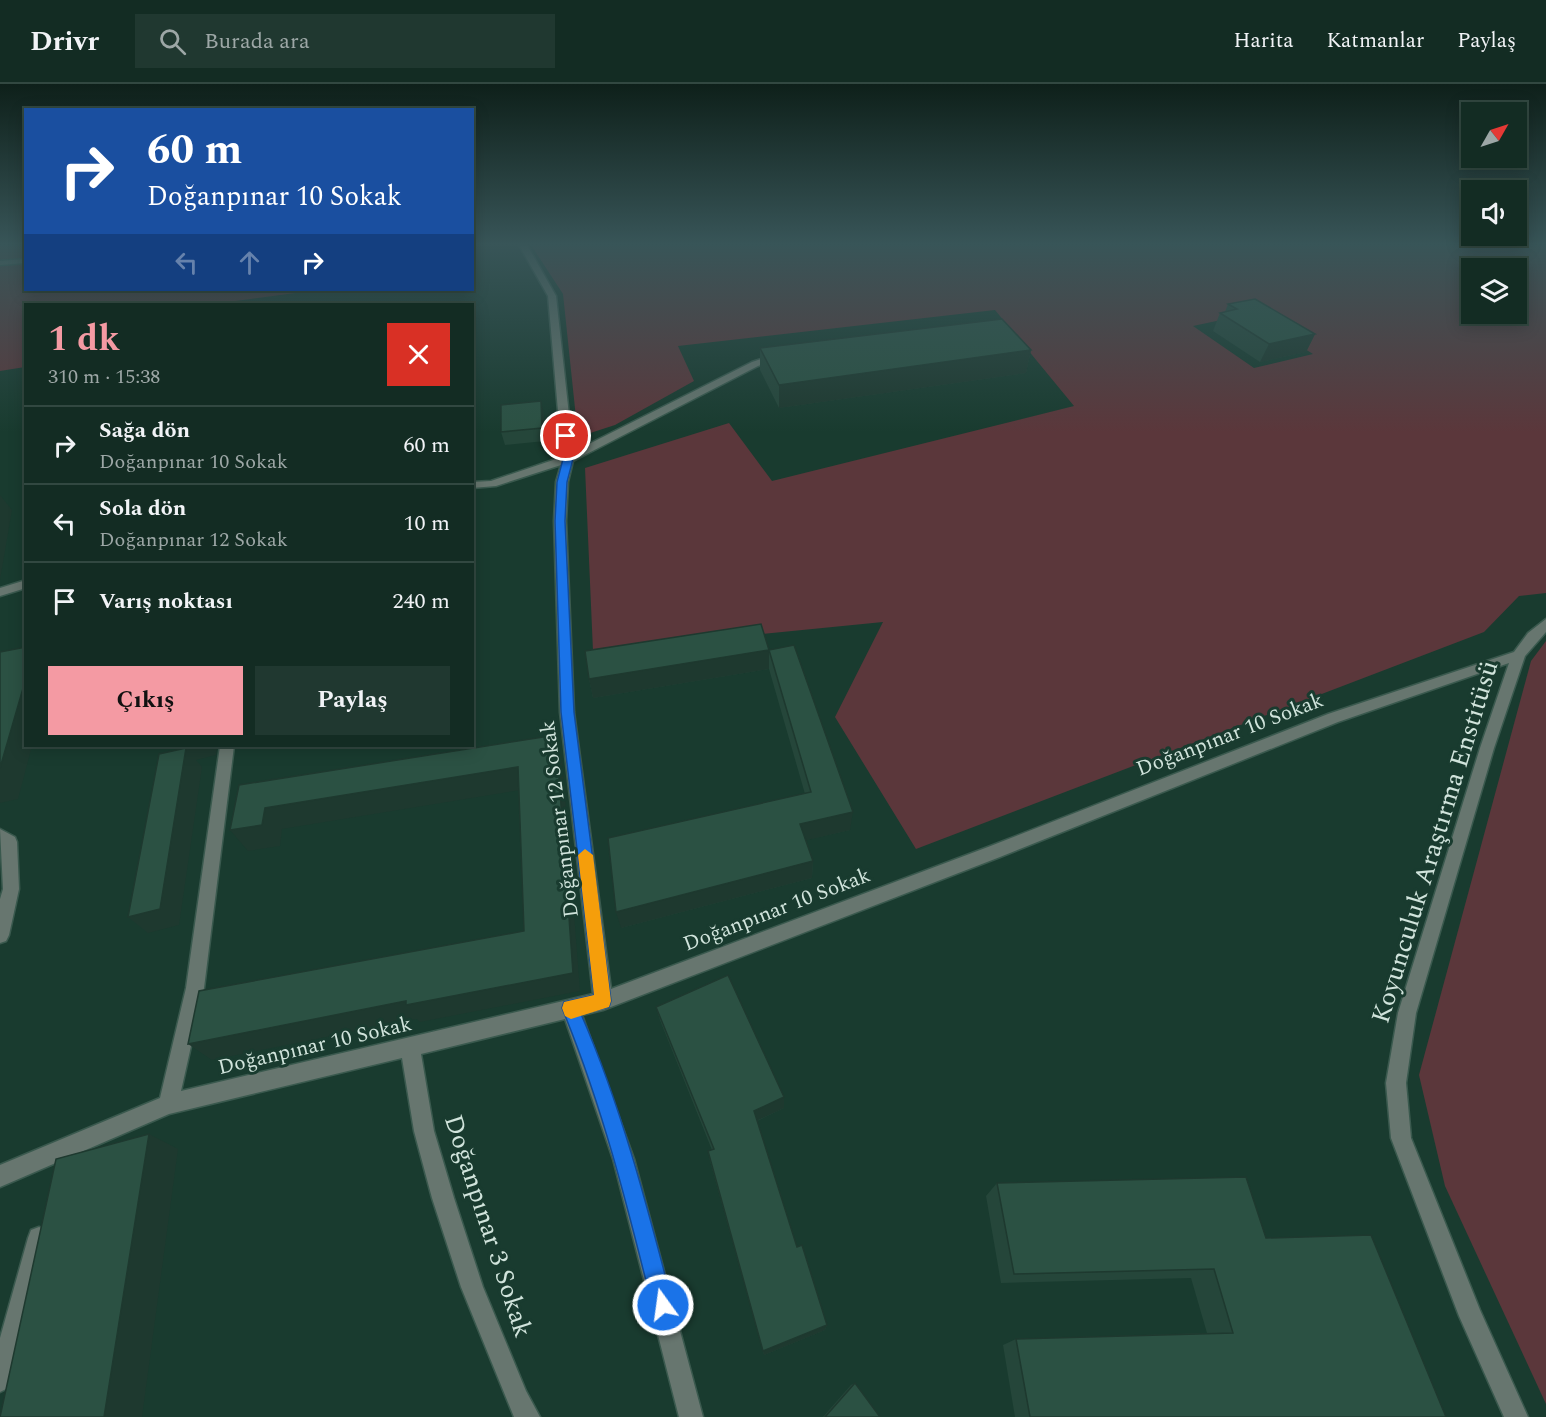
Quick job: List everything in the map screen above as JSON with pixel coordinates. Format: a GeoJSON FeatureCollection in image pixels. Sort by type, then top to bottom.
{"type":"FeatureCollection","features":[{"type":"Feature","properties":{"kind":"street","name":"Doğanpınar 12 Sokak"},"geometry":{"type":"LineString","coordinates":[[553,307],[568,459],[562,482],[560,521],[567,712],[603,1001]]}},
{"type":"Feature","properties":{"kind":"street"},"geometry":{"type":"LineString","coordinates":[[474,485],[492,484],[568,459],[755,364],[782,356]]}},
{"type":"Feature","properties":{"kind":"street"},"geometry":{"type":"LineString","coordinates":[[0,592],[24,585]]}},
{"type":"Feature","properties":{"kind":"street"},"geometry":{"type":"LineString","coordinates":[[1519,655],[1533,636],[1546,624]]}},
{"type":"Feature","properties":{"kind":"street","name":"Doğanpınar 10 Sokak"},"geometry":{"type":"LineString","coordinates":[[0,1176],[168,1104],[603,1001],[994,852],[1333,718],[1519,655]]}},
{"type":"Feature","properties":{"kind":"street","name":"Koyunculuk Araştırma Enstitüsü"},"geometry":{"type":"LineString","coordinates":[[1516,1417],[1471,1316],[1401,1138],[1396,1083],[1407,1013],[1487,748],[1519,655]]}},
{"type":"Feature","properties":{"kind":"street"},"geometry":{"type":"LineString","coordinates":[[168,1104],[197,978],[227,747]]}},
{"type":"Feature","properties":{"kind":"street"},"geometry":{"type":"LineString","coordinates":[[0,836],[9,842],[11,889],[0,935]]}},
{"type":"Feature","properties":{"kind":"street"},"geometry":{"type":"LineString","coordinates":[[570,1008],[594,1063],[622,1149],[691,1417]]}},
{"type":"Feature","properties":{"kind":"street","name":"Doğanpınar 3 Sokak"},"geometry":{"type":"LineString","coordinates":[[410,1047],[424,1131],[443,1197],[472,1287],[517,1399],[528,1417]]}},
{"type":"Feature","properties":{"kind":"street"},"geometry":{"type":"LineString","coordinates":[[58,1171],[64,1149]]}},
{"type":"Feature","properties":{"kind":"street"},"geometry":{"type":"LineString","coordinates":[[0,1380],[46,1215]]}},
{"type":"Feature","properties":{"kind":"shaded area"},"geometry":{"type":"Polygon","coordinates":[[[0,307],[24,307],[24,367],[0,371],[0,307]]]}},
{"type":"Feature","properties":{"kind":"shaded area"},"geometry":{"type":"Polygon","coordinates":[[[564,307],[1461,307],[1461,324],[1527,324],[1527,307],[1546,307],[1546,593],[1519,596],[1484,632],[916,849],[835,717],[883,622],[593,651],[585,468],[729,423],[772,481],[1074,406],[995,310],[678,346],[694,381],[615,425],[578,437],[564,307]],[[1249,314],[1193,326],[1254,368],[1313,354],[1249,314]]]}},
{"type":"Feature","properties":{"kind":"shaded area"},"geometry":{"type":"Polygon","coordinates":[[[1546,641],[1546,1404],[1445,1186],[1419,1075],[1531,661],[1546,641]]]}},
{"type":"Feature","properties":{"kind":"building"},"geometry":{"type":"Polygon","coordinates":[[[1234,307],[1269,307],[1315,334],[1269,344],[1220,313],[1237,309],[1234,307]]]}},
{"type":"Feature","properties":{"kind":"building"},"geometry":{"type":"Polygon","coordinates":[[[1002,319],[1031,350],[779,385],[760,348],[1002,319]]]}},
{"type":"Feature","properties":{"kind":"building"},"geometry":{"type":"Polygon","coordinates":[[[541,401],[542,428],[501,432],[501,405],[541,401]]]}},
{"type":"Feature","properties":{"kind":"building"},"geometry":{"type":"Polygon","coordinates":[[[761,624],[769,650],[589,679],[585,651],[761,624]]]}},
{"type":"Feature","properties":{"kind":"building"},"geometry":{"type":"Polygon","coordinates":[[[794,645],[853,812],[800,824],[813,861],[616,912],[608,838],[811,792],[769,650],[794,645]]]}},
{"type":"Feature","properties":{"kind":"building"},"geometry":{"type":"Polygon","coordinates":[[[24,647],[24,685],[0,768],[0,652],[24,647]]]}},
{"type":"Feature","properties":{"kind":"building"},"geometry":{"type":"Polygon","coordinates":[[[556,735],[573,973],[406,1005],[406,1001],[188,1044],[199,991],[524,931],[518,767],[265,808],[262,825],[230,830],[239,785],[556,735]]]}},
{"type":"Feature","properties":{"kind":"building"},"geometry":{"type":"Polygon","coordinates":[[[186,748],[160,909],[128,917],[159,754],[186,748]]]}},
{"type":"Feature","properties":{"kind":"building"},"geometry":{"type":"Polygon","coordinates":[[[728,975],[784,1097],[754,1111],[797,1247],[802,1245],[827,1325],[763,1351],[708,1151],[714,1149],[656,1007],[728,975]]]}},
{"type":"Feature","properties":{"kind":"building"},"geometry":{"type":"Polygon","coordinates":[[[149,1134],[104,1417],[0,1417],[56,1159],[149,1134]]]}},
{"type":"Feature","properties":{"kind":"building"},"geometry":{"type":"Polygon","coordinates":[[[1246,1177],[1266,1238],[1371,1235],[1446,1417],[1030,1417],[1016,1339],[1233,1333],[1214,1269],[1014,1274],[997,1183],[1246,1177]]]}},
{"type":"Feature","properties":{"kind":"building"},"geometry":{"type":"Polygon","coordinates":[[[855,1383],[880,1417],[825,1417],[855,1383]]]}},
{"type":"Feature","properties":{"kind":"slow traffic"},"geometry":{"type":"LineString","coordinates":[[571,1011],[570,1008],[603,1001],[585,855]]}},
{"type":"Feature","properties":{"kind":"route"},"geometry":{"type":"LineString","coordinates":[[566,436],[568,459],[562,482],[560,521],[567,712],[603,1001],[570,1008],[594,1063],[622,1149],[663,1305]]}}]}
